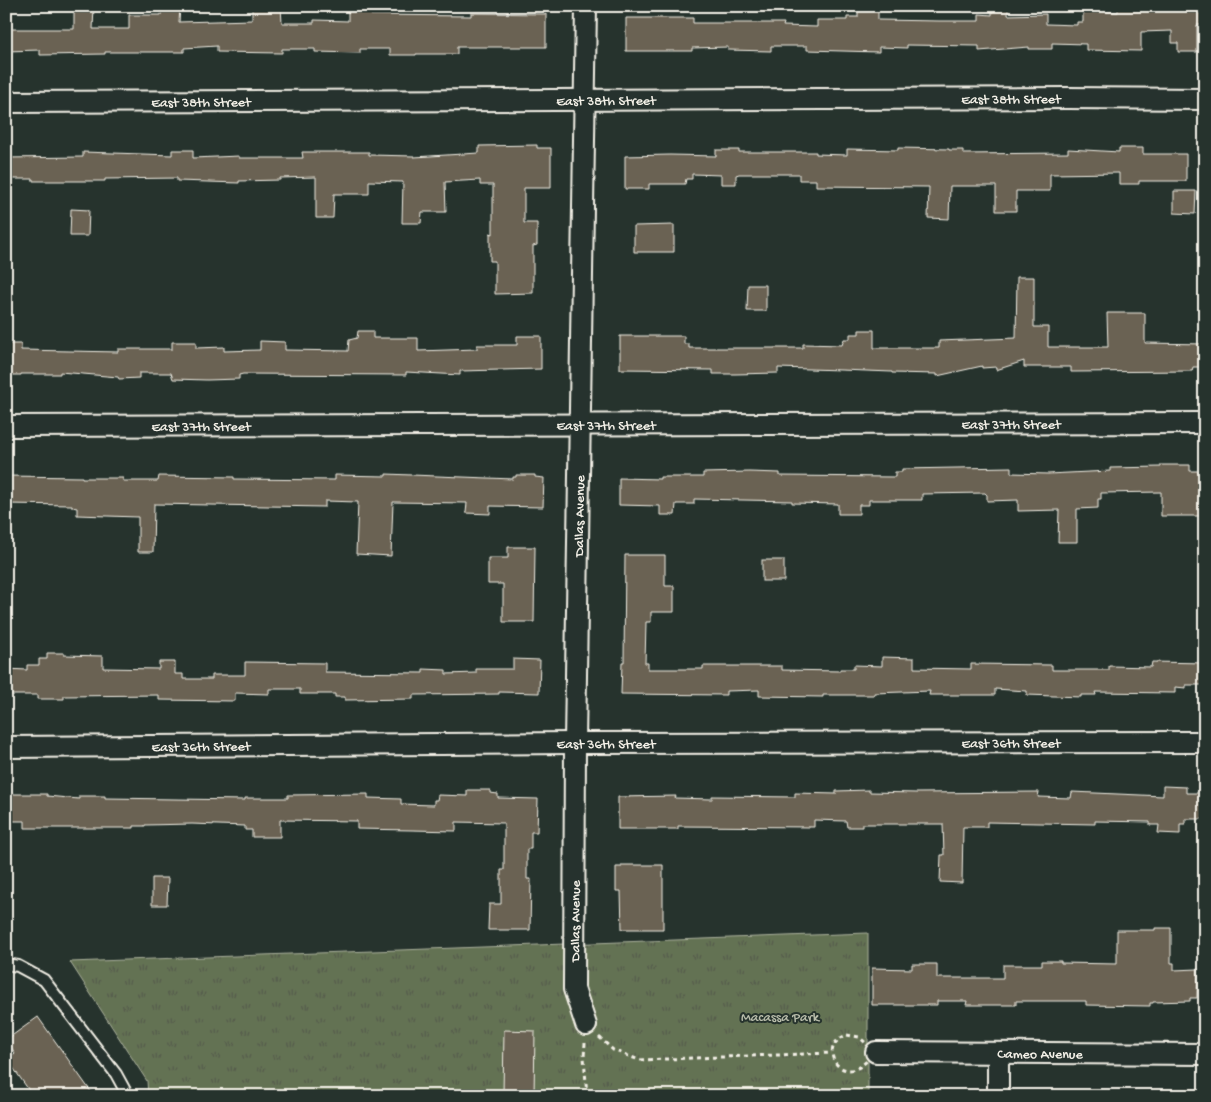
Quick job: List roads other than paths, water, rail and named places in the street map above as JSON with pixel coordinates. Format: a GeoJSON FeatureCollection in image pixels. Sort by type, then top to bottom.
{"type":"FeatureCollection","features":[{"type":"Feature","properties":{"kind":"street","name":"Dallas Avenue"},"geometry":{"type":"LineString","coordinates":[[586,6],[575,743],[574,989],[586,1025]]}},
{"type":"Feature","properties":{"kind":"street","name":"East 38th Street"},"geometry":{"type":"LineString","coordinates":[[6,102],[1205,99]]}},
{"type":"Feature","properties":{"kind":"street","name":"East 37th Street"},"geometry":{"type":"LineString","coordinates":[[6,426],[1205,423]]}},
{"type":"Feature","properties":{"kind":"street","name":"East 36th Street"},"geometry":{"type":"LineString","coordinates":[[6,747],[575,743],[1205,742]]}},
{"type":"Feature","properties":{"kind":"street","name":"Cameo Avenue"},"geometry":{"type":"LineString","coordinates":[[876,1052],[1205,1054]]}},
{"type":"Feature","properties":{"kind":"street"},"geometry":{"type":"LineString","coordinates":[[998,1054],[998,1096]]}},
{"type":"Feature","properties":{"kind":"lane"},"geometry":{"type":"LineString","coordinates":[[6,964],[18,966],[44,980],[116,1074],[128,1096]]}},
{"type":"Feature","properties":{"kind":"park label","name":"Macassa Park"},"geometry":{"type":"Point","coordinates":[780,1016]}}]}
